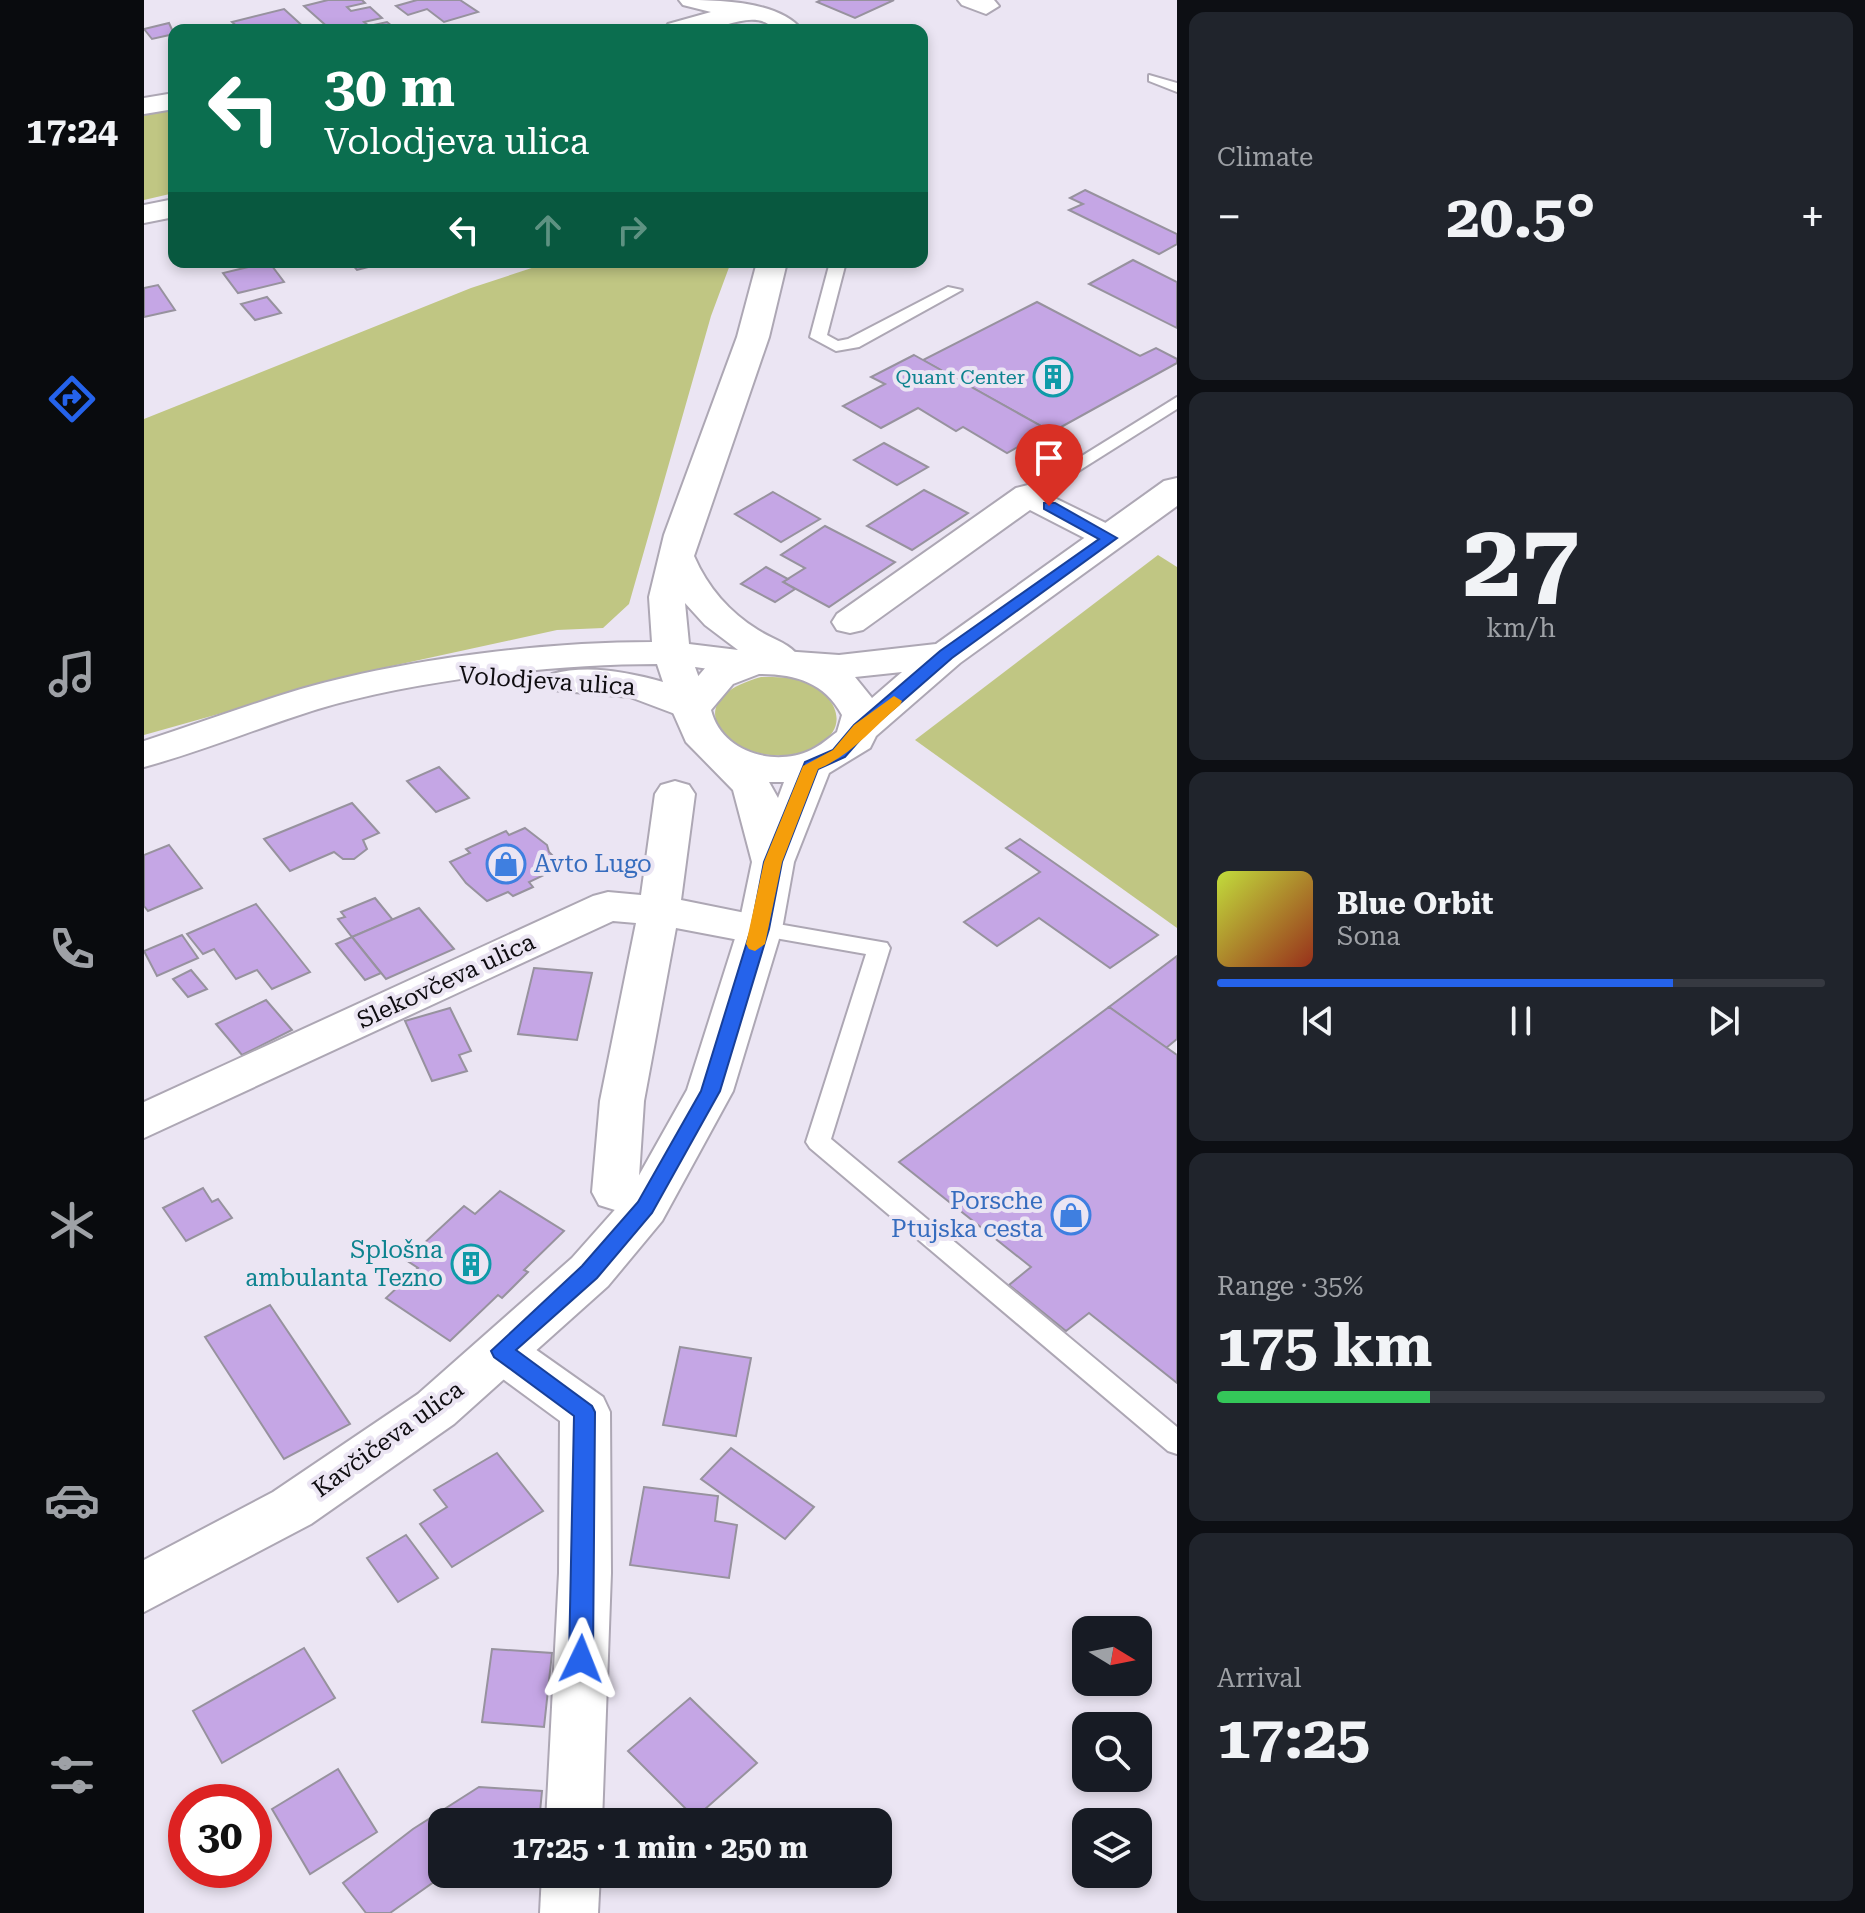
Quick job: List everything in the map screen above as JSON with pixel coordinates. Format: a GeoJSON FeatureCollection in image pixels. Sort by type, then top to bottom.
{"type":"FeatureCollection","features":[{"type":"Feature","properties":{"kind":"street"},"geometry":{"type":"LineString","coordinates":[[692,0],[740,11],[783,16]]}},
{"type":"Feature","properties":{"kind":"street"},"geometry":{"type":"LineString","coordinates":[[697,24],[740,11]]}},
{"type":"Feature","properties":{"kind":"street"},"geometry":{"type":"LineString","coordinates":[[144,106],[168,102]]}},
{"type":"Feature","properties":{"kind":"street"},"geometry":{"type":"LineString","coordinates":[[144,214],[168,209]]}},
{"type":"Feature","properties":{"kind":"street"},"geometry":{"type":"LineString","coordinates":[[770,268],[753,337],[676,556],[667,597],[671,653],[699,735],[732,760],[754,791],[773,862]]}},
{"type":"Feature","properties":{"kind":"street"},"geometry":{"type":"LineString","coordinates":[[732,760],[772,769],[811,766],[839,754],[860,729],[946,655],[1177,489]]}},
{"type":"Feature","properties":{"kind":"street"},"geometry":{"type":"LineString","coordinates":[[850,622],[1028,495],[1110,538]]}},
{"type":"Feature","properties":{"kind":"street"},"geometry":{"type":"LineString","coordinates":[[676,556],[686,583],[714,615],[745,641],[850,688],[862,713],[860,729]]}},
{"type":"Feature","properties":{"kind":"street","name":"Volodjeva ulica"},"geometry":{"type":"LineString","coordinates":[[144,754],[314,698],[436,673],[595,653],[671,653],[751,663]]}},
{"type":"Feature","properties":{"kind":"street"},"geometry":{"type":"LineString","coordinates":[[691,708],[703,686],[716,675],[751,663],[839,667],[946,655]]}},
{"type":"Feature","properties":{"kind":"street","name":"Volodjeva ulica"},"geometry":{"type":"LineString","coordinates":[[436,673],[538,683],[619,682],[654,689],[691,708]]}},
{"type":"Feature","properties":{"kind":"street","name":"Kavčičeva ulica"},"geometry":{"type":"LineString","coordinates":[[144,1588],[292,1508],[436,1409],[590,1272],[645,1208],[710,1091],[760,929],[773,862],[811,766]]}},
{"type":"Feature","properties":{"kind":"street"},"geometry":{"type":"LineString","coordinates":[[615,1192],[622,1101],[659,910],[675,794]]}},
{"type":"Feature","properties":{"kind":"street","name":"Slekovčeva ulica"},"geometry":{"type":"LineString","coordinates":[[144,1121],[608,906],[659,910],[760,929]]}},
{"type":"Feature","properties":{"kind":"street"},"geometry":{"type":"LineString","coordinates":[[501,1351],[585,1412],[585,1573],[575,1808]]}},
{"type":"Feature","properties":{"kind":"street"},"geometry":{"type":"LineString","coordinates":[[568,1913],[570,1888]]}},
{"type":"Feature","properties":{"kind":"lane"},"geometry":{"type":"LineString","coordinates":[[1154,78],[1177,88]]}},
{"type":"Feature","properties":{"kind":"lane"},"geometry":{"type":"LineString","coordinates":[[836,268],[818,337],[836,346],[853,343],[954,290]]}},
{"type":"Feature","properties":{"kind":"lane"},"geometry":{"type":"LineString","coordinates":[[1028,495],[1177,402]]}},
{"type":"Feature","properties":{"kind":"lane"},"geometry":{"type":"LineString","coordinates":[[760,929],[879,948],[818,1142],[1177,1443]]}},
{"type":"Feature","properties":{"kind":"green space"},"geometry":{"type":"Polygon","coordinates":[[[168,110],[168,194],[144,200],[144,115],[168,110]]]}},
{"type":"Feature","properties":{"kind":"green space"},"geometry":{"type":"Polygon","coordinates":[[[532,268],[729,268],[711,316],[629,604],[603,628],[557,630],[378,669],[144,735],[144,419],[471,288],[532,268]]]}},
{"type":"Feature","properties":{"kind":"green space"},"geometry":{"type":"Polygon","coordinates":[[[1158,555],[1177,567],[1177,928],[915,740],[1158,555]]]}},
{"type":"Feature","properties":{"kind":"green space"},"geometry":{"type":"Polygon","coordinates":[[[761,677],[803,681],[823,693],[830,700],[837,718],[830,736],[820,744],[794,754],[769,755],[745,748],[727,737],[716,722],[717,705],[731,690],[761,677]]]}},
{"type":"Feature","properties":{"kind":"building"},"geometry":{"type":"Polygon","coordinates":[[[328,0],[362,0],[365,3],[347,7],[351,11],[370,7],[382,18],[364,22],[366,24],[324,24],[304,6],[328,0]]]}},
{"type":"Feature","properties":{"kind":"building"},"geometry":{"type":"Polygon","coordinates":[[[417,0],[460,0],[478,12],[444,22],[427,9],[408,15],[396,6],[417,0]]]}},
{"type":"Feature","properties":{"kind":"building"},"geometry":{"type":"Polygon","coordinates":[[[894,0],[855,18],[817,2],[894,0]]]}},
{"type":"Feature","properties":{"kind":"building"},"geometry":{"type":"Polygon","coordinates":[[[284,9],[300,24],[234,24],[232,22],[284,9]]]}},
{"type":"Feature","properties":{"kind":"building"},"geometry":{"type":"Polygon","coordinates":[[[169,24],[168,35],[152,39],[144,29],[169,24]]]}},
{"type":"Feature","properties":{"kind":"building"},"geometry":{"type":"Polygon","coordinates":[[[1085,190],[1177,234],[1177,244],[1159,254],[1069,210],[1083,204],[1070,198],[1085,190]]]}},
{"type":"Feature","properties":{"kind":"building"},"geometry":{"type":"Polygon","coordinates":[[[1133,260],[1177,282],[1177,328],[1089,284],[1133,260]]]}},
{"type":"Feature","properties":{"kind":"building"},"geometry":{"type":"Polygon","coordinates":[[[244,268],[274,268],[284,282],[238,293],[223,273],[244,268]]]}},
{"type":"Feature","properties":{"kind":"building"},"geometry":{"type":"Polygon","coordinates":[[[158,285],[175,310],[144,317],[144,288],[158,285]]]}},
{"type":"Feature","properties":{"kind":"building"},"geometry":{"type":"Polygon","coordinates":[[[267,297],[281,313],[255,320],[241,304],[267,297]]]}},
{"type":"Feature","properties":{"kind":"building","name":"Quant Center"},"geometry":{"type":"Polygon","coordinates":[[[1037,302],[1140,356],[1156,348],[1177,359],[1177,363],[1052,432],[923,360],[1037,302]]]}},
{"type":"Feature","properties":{"kind":"building"},"geometry":{"type":"Polygon","coordinates":[[[914,355],[1048,430],[1007,453],[963,427],[956,431],[918,408],[881,428],[843,406],[885,384],[871,377],[914,355]]]}},
{"type":"Feature","properties":{"kind":"building"},"geometry":{"type":"Polygon","coordinates":[[[884,443],[928,467],[897,485],[854,460],[884,443]]]}},
{"type":"Feature","properties":{"kind":"building"},"geometry":{"type":"Polygon","coordinates":[[[924,490],[968,513],[912,550],[867,526],[924,490]]]}},
{"type":"Feature","properties":{"kind":"building"},"geometry":{"type":"Polygon","coordinates":[[[773,492],[820,519],[781,542],[735,514],[773,492]]]}},
{"type":"Feature","properties":{"kind":"building"},"geometry":{"type":"Polygon","coordinates":[[[825,526],[895,562],[829,607],[783,582],[805,568],[781,555],[825,526]]]}},
{"type":"Feature","properties":{"kind":"building"},"geometry":{"type":"Polygon","coordinates":[[[766,567],[788,579],[783,582],[795,589],[775,602],[741,584],[766,567]]]}},
{"type":"Feature","properties":{"kind":"building"},"geometry":{"type":"Polygon","coordinates":[[[439,767],[469,798],[436,812],[407,781],[439,767]]]}},
{"type":"Feature","properties":{"kind":"building"},"geometry":{"type":"Polygon","coordinates":[[[352,803],[379,833],[363,840],[367,849],[354,859],[343,859],[334,852],[290,871],[264,839],[352,803]]]}},
{"type":"Feature","properties":{"kind":"building","name":"Avto Lugo"},"geometry":{"type":"Polygon","coordinates":[[[525,828],[547,845],[549,852],[563,866],[529,882],[533,887],[513,896],[508,892],[487,901],[466,883],[450,862],[470,853],[466,849],[506,831],[509,835],[525,828]]]}},
{"type":"Feature","properties":{"kind":"building"},"geometry":{"type":"Polygon","coordinates":[[[1020,839],[1158,935],[1110,968],[1039,918],[997,946],[964,922],[1040,872],[1006,848],[1020,839]]]}},
{"type":"Feature","properties":{"kind":"building"},"geometry":{"type":"Polygon","coordinates":[[[169,845],[202,888],[148,911],[144,906],[144,855],[169,845]]]}},
{"type":"Feature","properties":{"kind":"building"},"geometry":{"type":"Polygon","coordinates":[[[375,898],[393,920],[352,937],[338,919],[345,917],[341,912],[375,898]]]}},
{"type":"Feature","properties":{"kind":"building"},"geometry":{"type":"Polygon","coordinates":[[[256,904],[310,972],[272,989],[257,970],[236,979],[214,949],[203,954],[187,934],[256,904]]]}},
{"type":"Feature","properties":{"kind":"building"},"geometry":{"type":"Polygon","coordinates":[[[419,908],[454,949],[386,979],[352,937],[419,908]]]}},
{"type":"Feature","properties":{"kind":"building"},"geometry":{"type":"Polygon","coordinates":[[[182,935],[198,958],[157,976],[144,951],[182,935]]]}},
{"type":"Feature","properties":{"kind":"building"},"geometry":{"type":"Polygon","coordinates":[[[352,937],[381,973],[365,980],[336,944],[352,937]]]}},
{"type":"Feature","properties":{"kind":"building"},"geometry":{"type":"Polygon","coordinates":[[[1177,956],[1177,1039],[1166,1048],[1109,1007],[1177,956]]]}},
{"type":"Feature","properties":{"kind":"building"},"geometry":{"type":"Polygon","coordinates":[[[534,968],[592,973],[577,1040],[518,1034],[534,968]]]}},
{"type":"Feature","properties":{"kind":"building"},"geometry":{"type":"Polygon","coordinates":[[[191,970],[207,989],[188,997],[173,979],[191,970]]]}},
{"type":"Feature","properties":{"kind":"building"},"geometry":{"type":"Polygon","coordinates":[[[266,1000],[292,1030],[242,1055],[216,1024],[266,1000]]]}},
{"type":"Feature","properties":{"kind":"building","name":"Porsche Ptujska cesta"},"geometry":{"type":"Polygon","coordinates":[[[1109,1007],[1177,1055],[1177,1383],[1089,1313],[1066,1331],[1009,1285],[1031,1267],[899,1162],[1109,1007]]]}},
{"type":"Feature","properties":{"kind":"building"},"geometry":{"type":"Polygon","coordinates":[[[450,1008],[471,1051],[459,1055],[467,1071],[432,1081],[405,1021],[450,1008]]]}},
{"type":"Feature","properties":{"kind":"building"},"geometry":{"type":"Polygon","coordinates":[[[203,1188],[212,1202],[218,1199],[232,1218],[186,1241],[163,1208],[203,1188]]]}},
{"type":"Feature","properties":{"kind":"building","name":"Splošna ambulanta Tezno"},"geometry":{"type":"Polygon","coordinates":[[[500,1191],[564,1231],[524,1270],[528,1272],[502,1298],[498,1295],[450,1341],[386,1298],[418,1268],[406,1260],[464,1206],[475,1214],[500,1191]]]}},
{"type":"Feature","properties":{"kind":"building"},"geometry":{"type":"Polygon","coordinates":[[[270,1305],[350,1424],[284,1459],[205,1337],[270,1305]]]}},
{"type":"Feature","properties":{"kind":"building"},"geometry":{"type":"Polygon","coordinates":[[[680,1347],[751,1358],[736,1436],[663,1425],[680,1347]]]}},
{"type":"Feature","properties":{"kind":"building"},"geometry":{"type":"Polygon","coordinates":[[[731,1448],[814,1507],[785,1539],[701,1479],[731,1448]]]}},
{"type":"Feature","properties":{"kind":"building"},"geometry":{"type":"Polygon","coordinates":[[[497,1453],[543,1511],[452,1567],[420,1524],[447,1507],[434,1490],[497,1453]]]}},
{"type":"Feature","properties":{"kind":"building"},"geometry":{"type":"Polygon","coordinates":[[[644,1487],[718,1496],[715,1521],[737,1525],[729,1578],[630,1565],[644,1487]]]}},
{"type":"Feature","properties":{"kind":"building"},"geometry":{"type":"Polygon","coordinates":[[[406,1535],[438,1578],[398,1602],[367,1558],[406,1535]]]}},
{"type":"Feature","properties":{"kind":"building"},"geometry":{"type":"Polygon","coordinates":[[[304,1648],[335,1698],[222,1763],[193,1711],[304,1648]]]}},
{"type":"Feature","properties":{"kind":"building"},"geometry":{"type":"Polygon","coordinates":[[[492,1649],[552,1653],[544,1727],[482,1722],[492,1649]]]}},
{"type":"Feature","properties":{"kind":"building"},"geometry":{"type":"Polygon","coordinates":[[[690,1698],[757,1763],[706,1808],[685,1808],[628,1751],[690,1698]]]}},
{"type":"Feature","properties":{"kind":"building"},"geometry":{"type":"Polygon","coordinates":[[[338,1769],[377,1832],[310,1874],[272,1809],[338,1769]]]}},
{"type":"Feature","properties":{"kind":"building"},"geometry":{"type":"Polygon","coordinates":[[[479,1787],[542,1791],[540,1808],[446,1808],[479,1787]]]}},
{"type":"Feature","properties":{"kind":"building"},"geometry":{"type":"Polygon","coordinates":[[[428,1819],[428,1886],[390,1913],[366,1913],[343,1883],[428,1819]]]}},
{"type":"Feature","properties":{"kind":"slow traffic"},"geometry":{"type":"LineString","coordinates":[[755,944],[773,862],[811,766],[839,754],[852,743],[860,729],[894,701]]}},
{"type":"Feature","properties":{"kind":"place","name":"Quant Center"},"geometry":{"type":"Point","coordinates":[1053,377]}},
{"type":"Feature","properties":{"kind":"place","name":"Avto Lugo"},"geometry":{"type":"Point","coordinates":[506,864]}},
{"type":"Feature","properties":{"kind":"place","name":"Porsche Ptujska cesta"},"geometry":{"type":"Point","coordinates":[1071,1215]}},
{"type":"Feature","properties":{"kind":"place","name":"Splošna ambulanta Tezno"},"geometry":{"type":"Point","coordinates":[471,1264]}},
{"type":"Feature","properties":{"kind":"route"},"geometry":{"type":"LineString","coordinates":[[581,1659],[585,1573],[585,1412],[501,1351],[590,1272],[645,1208],[710,1091],[760,929],[773,862],[811,766],[839,754],[852,743],[860,729],[946,655],[1110,538],[1049,506]]}}]}
